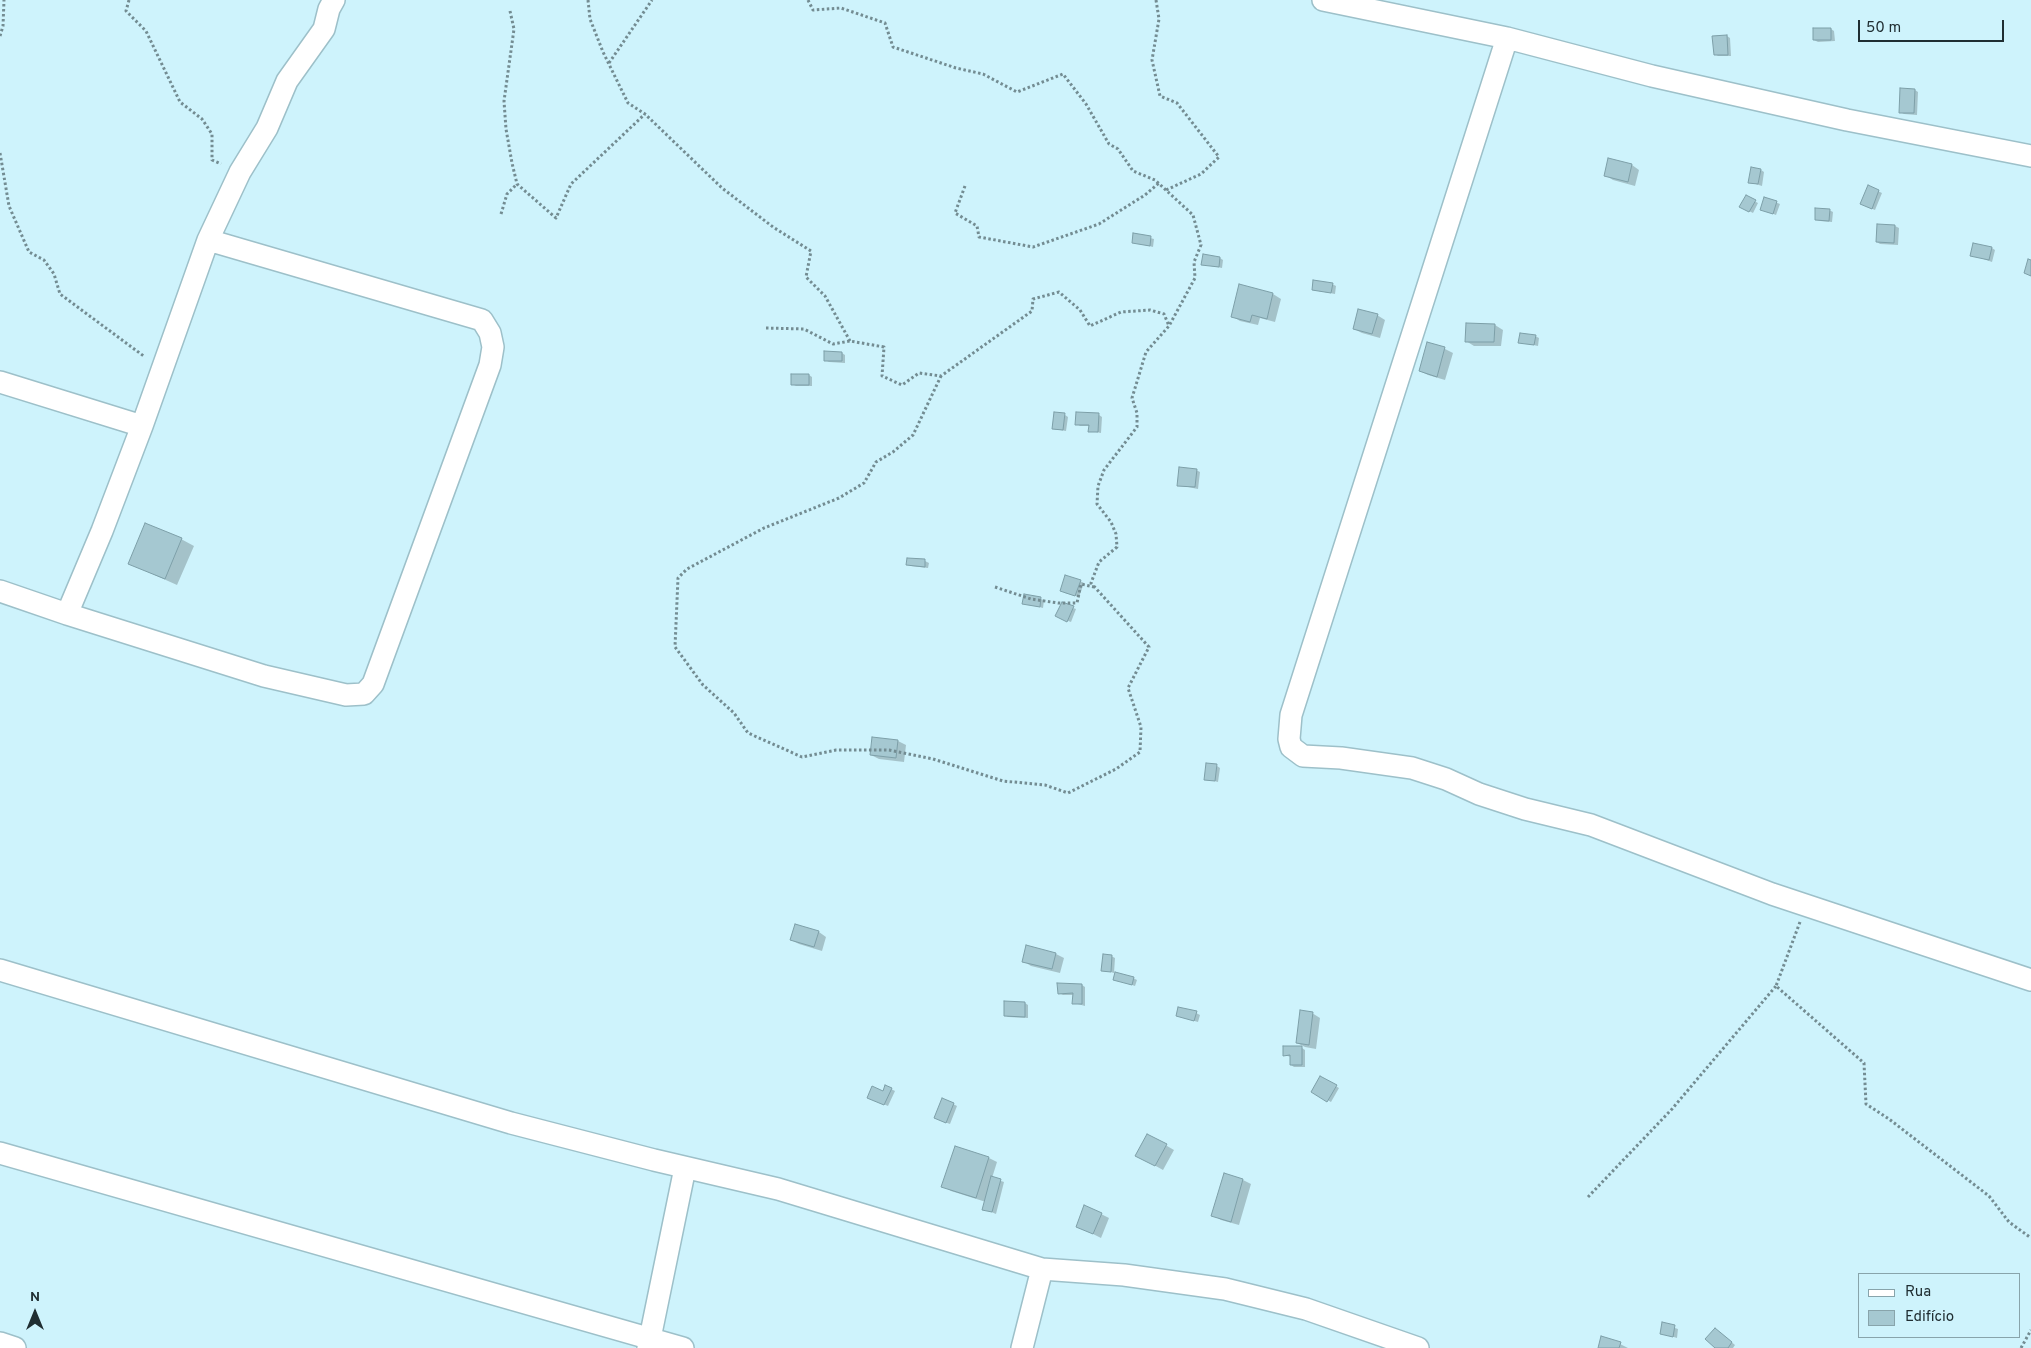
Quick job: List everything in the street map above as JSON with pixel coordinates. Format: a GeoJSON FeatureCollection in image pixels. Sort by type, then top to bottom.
{"type":"FeatureCollection","features":[{"type":"Feature","properties":{"kind":"street"},"geometry":{"type":"LineString","coordinates":[[67,614],[102,531],[142,426],[208,240],[240,172],[267,128],[287,81],[324,29],[329,9],[334,0]]}},
{"type":"Feature","properties":{"kind":"street"},"geometry":{"type":"LineString","coordinates":[[1323,0],[1507,38],[1652,76],[1838,118],[2031,156]]}},
{"type":"Feature","properties":{"kind":"street"},"geometry":{"type":"LineString","coordinates":[[1507,38],[1291,715],[1289,739],[1292,747],[1303,756],[1341,758],[1420,771],[1446,779],[1479,794],[1516,806],[1591,825],[1772,894],[2031,980]]}},
{"type":"Feature","properties":{"kind":"street"},"geometry":{"type":"LineString","coordinates":[[0,591],[264,676],[355,695],[364,694],[373,684],[490,365],[493,347],[490,333],[482,320],[208,240]]}},
{"type":"Feature","properties":{"kind":"street"},"geometry":{"type":"LineString","coordinates":[[0,382],[142,426]]}},
{"type":"Feature","properties":{"kind":"street"},"geometry":{"type":"LineString","coordinates":[[0,970],[511,1123],[685,1168],[778,1189],[1042,1269],[1124,1275],[1225,1289],[1306,1309],[1418,1348]]}},
{"type":"Feature","properties":{"kind":"street"},"geometry":{"type":"LineString","coordinates":[[0,1153],[312,1243],[492,1292],[650,1344],[683,1348]]}},
{"type":"Feature","properties":{"kind":"street"},"geometry":{"type":"LineString","coordinates":[[650,1344],[685,1168]]}},
{"type":"Feature","properties":{"kind":"street"},"geometry":{"type":"LineString","coordinates":[[1022,1348],[1042,1269]]}},
{"type":"Feature","properties":{"kind":"street"},"geometry":{"type":"LineString","coordinates":[[0,1344],[15,1348]]}},
{"type":"Feature","properties":{"kind":"path"},"geometry":{"type":"LineString","coordinates":[[0,36],[3,26],[4,0]]}},
{"type":"Feature","properties":{"kind":"path"},"geometry":{"type":"LineString","coordinates":[[129,0],[126,11],[146,31],[180,102],[202,119],[212,134],[212,160],[240,172]]}},
{"type":"Feature","properties":{"kind":"path"},"geometry":{"type":"LineString","coordinates":[[588,0],[590,19],[608,64],[628,103],[644,114],[722,188],[773,227],[811,251],[806,277],[825,296],[850,341]]}},
{"type":"Feature","properties":{"kind":"path"},"geometry":{"type":"LineString","coordinates":[[608,64],[652,0]]}},
{"type":"Feature","properties":{"kind":"path"},"geometry":{"type":"LineString","coordinates":[[808,0],[813,10],[841,8],[885,22],[893,47],[956,68],[983,74],[1017,92],[1063,74],[1086,104],[1109,144],[1118,149],[1134,171],[1159,183],[1193,214],[1201,245],[1194,262],[1195,278],[1168,326],[1146,352],[1132,398],[1137,413],[1137,427],[1104,470],[1098,486],[1097,504],[1111,522],[1116,534],[1117,546],[1099,562],[1091,583],[1149,647],[1128,688],[1141,727],[1140,752],[1116,769],[1068,793],[1045,785],[1003,781],[933,759],[889,750],[836,750],[802,757],[748,733],[734,713],[704,685],[675,647],[678,578],[686,569],[764,528],[840,498],[864,482],[876,462],[893,452],[913,435],[941,376],[1032,311],[1033,299],[1059,292],[1080,310],[1090,326],[1121,312],[1150,310],[1164,314],[1168,326]]}},
{"type":"Feature","properties":{"kind":"path"},"geometry":{"type":"LineString","coordinates":[[1156,0],[1159,19],[1152,60],[1160,96],[1177,103],[1218,157],[1201,174],[1166,190]]}},
{"type":"Feature","properties":{"kind":"path"},"geometry":{"type":"LineString","coordinates":[[510,11],[514,29],[504,101],[506,129],[517,184],[556,218],[571,184],[644,114]]}},
{"type":"Feature","properties":{"kind":"path"},"geometry":{"type":"LineString","coordinates":[[0,153],[9,206],[29,252],[44,260],[54,274],[60,294],[162,369]]}},
{"type":"Feature","properties":{"kind":"path"},"geometry":{"type":"LineString","coordinates":[[965,186],[955,213],[977,226],[979,237],[1033,247],[1099,224],[1145,195],[1159,183]]}},
{"type":"Feature","properties":{"kind":"path"},"geometry":{"type":"LineString","coordinates":[[501,214],[507,194],[517,184]]}},
{"type":"Feature","properties":{"kind":"path"},"geometry":{"type":"LineString","coordinates":[[766,328],[804,329],[833,344],[850,341],[884,347],[882,376],[902,385],[919,373],[941,376]]}},
{"type":"Feature","properties":{"kind":"path"},"geometry":{"type":"LineString","coordinates":[[995,587],[1031,599],[1058,603],[1077,603],[1081,584],[1094,588]]}},
{"type":"Feature","properties":{"kind":"path"},"geometry":{"type":"LineString","coordinates":[[1588,1197],[1672,1109],[1776,986],[1807,906]]}},
{"type":"Feature","properties":{"kind":"path"},"geometry":{"type":"LineString","coordinates":[[1776,986],[1864,1064],[1866,1104],[1889,1119],[1989,1196],[2009,1222],[2031,1238]]}},
{"type":"Feature","properties":{"kind":"path"},"geometry":{"type":"LineString","coordinates":[[2021,1348],[2031,1330]]}},
{"type":"Feature","properties":{"kind":"building"},"geometry":{"type":"Polygon","coordinates":[[[1813,28],[1831,28],[1831,40],[1813,40],[1813,28]]]}},
{"type":"Feature","properties":{"kind":"building"},"geometry":{"type":"Polygon","coordinates":[[[1727,35],[1728,55],[1714,55],[1712,36],[1727,35]]]}},
{"type":"Feature","properties":{"kind":"building"},"geometry":{"type":"Polygon","coordinates":[[[1900,88],[1915,89],[1914,113],[1899,113],[1900,88]]]}},
{"type":"Feature","properties":{"kind":"building"},"geometry":{"type":"Polygon","coordinates":[[[1608,158],[1632,164],[1628,182],[1604,176],[1608,158]]]}},
{"type":"Feature","properties":{"kind":"building"},"geometry":{"type":"Polygon","coordinates":[[[1751,167],[1761,169],[1758,184],[1748,183],[1751,167]]]}},
{"type":"Feature","properties":{"kind":"building"},"geometry":{"type":"Polygon","coordinates":[[[1868,185],[1879,190],[1872,209],[1860,204],[1868,185]]]}},
{"type":"Feature","properties":{"kind":"building"},"geometry":{"type":"Polygon","coordinates":[[[1746,195],[1756,200],[1749,212],[1739,207],[1746,195]]]}},
{"type":"Feature","properties":{"kind":"building"},"geometry":{"type":"Polygon","coordinates":[[[1764,197],[1777,201],[1773,214],[1760,210],[1764,197]]]}},
{"type":"Feature","properties":{"kind":"building"},"geometry":{"type":"Polygon","coordinates":[[[1815,208],[1830,209],[1829,221],[1815,220],[1815,208]]]}},
{"type":"Feature","properties":{"kind":"building"},"geometry":{"type":"Polygon","coordinates":[[[1877,224],[1895,225],[1894,243],[1876,242],[1877,224]]]}},
{"type":"Feature","properties":{"kind":"building"},"geometry":{"type":"Polygon","coordinates":[[[1133,233],[1151,236],[1150,246],[1132,243],[1133,233]]]}},
{"type":"Feature","properties":{"kind":"building"},"geometry":{"type":"Polygon","coordinates":[[[1973,243],[1992,247],[1989,260],[1970,256],[1973,243]]]}},
{"type":"Feature","properties":{"kind":"building"},"geometry":{"type":"Polygon","coordinates":[[[1203,254],[1220,257],[1219,267],[1201,265],[1203,254]]]}},
{"type":"Feature","properties":{"kind":"building"},"geometry":{"type":"Polygon","coordinates":[[[2028,259],[2031,260],[2031,276],[2024,273],[2028,259]]]}},
{"type":"Feature","properties":{"kind":"building"},"geometry":{"type":"Polygon","coordinates":[[[1313,280],[1333,283],[1331,293],[1312,290],[1313,280]]]}},
{"type":"Feature","properties":{"kind":"building"},"geometry":{"type":"Polygon","coordinates":[[[1239,284],[1273,293],[1267,319],[1252,315],[1250,322],[1231,317],[1239,284]]]}},
{"type":"Feature","properties":{"kind":"building"},"geometry":{"type":"Polygon","coordinates":[[[1358,309],[1378,314],[1372,334],[1353,329],[1358,309]]]}},
{"type":"Feature","properties":{"kind":"building"},"geometry":{"type":"Polygon","coordinates":[[[1466,323],[1495,324],[1494,342],[1465,342],[1466,323]]]}},
{"type":"Feature","properties":{"kind":"building"},"geometry":{"type":"Polygon","coordinates":[[[1520,333],[1536,335],[1534,345],[1518,343],[1520,333]]]}},
{"type":"Feature","properties":{"kind":"building"},"geometry":{"type":"Polygon","coordinates":[[[1427,342],[1445,347],[1437,377],[1419,371],[1427,342]]]}},
{"type":"Feature","properties":{"kind":"building"},"geometry":{"type":"Polygon","coordinates":[[[824,351],[842,352],[842,361],[824,361],[824,351]]]}},
{"type":"Feature","properties":{"kind":"building"},"geometry":{"type":"Polygon","coordinates":[[[791,374],[809,374],[809,385],[791,385],[791,374]]]}},
{"type":"Feature","properties":{"kind":"building"},"geometry":{"type":"Polygon","coordinates":[[[1054,412],[1065,413],[1063,430],[1052,429],[1054,412]]]}},
{"type":"Feature","properties":{"kind":"building"},"geometry":{"type":"Polygon","coordinates":[[[1076,412],[1099,413],[1098,432],[1088,432],[1089,425],[1075,425],[1076,412]]]}},
{"type":"Feature","properties":{"kind":"building"},"geometry":{"type":"Polygon","coordinates":[[[1179,467],[1197,469],[1195,487],[1177,486],[1179,467]]]}},
{"type":"Feature","properties":{"kind":"building"},"geometry":{"type":"Polygon","coordinates":[[[145,523],[182,538],[165,579],[128,564],[145,523]]]}},
{"type":"Feature","properties":{"kind":"building"},"geometry":{"type":"Polygon","coordinates":[[[907,558],[925,559],[925,567],[906,565],[907,558]]]}},
{"type":"Feature","properties":{"kind":"building"},"geometry":{"type":"Polygon","coordinates":[[[1065,575],[1081,580],[1075,596],[1060,591],[1065,575]]]}},
{"type":"Feature","properties":{"kind":"building"},"geometry":{"type":"Polygon","coordinates":[[[1024,594],[1041,597],[1040,607],[1022,604],[1024,594]]]}},
{"type":"Feature","properties":{"kind":"building"},"geometry":{"type":"Polygon","coordinates":[[[1062,602],[1074,606],[1067,622],[1055,616],[1062,602]]]}},
{"type":"Feature","properties":{"kind":"building"},"geometry":{"type":"Polygon","coordinates":[[[872,737],[898,740],[896,758],[870,755],[872,737]]]}},
{"type":"Feature","properties":{"kind":"building"},"geometry":{"type":"Polygon","coordinates":[[[1206,763],[1217,764],[1215,781],[1204,780],[1206,763]]]}},
{"type":"Feature","properties":{"kind":"building"},"geometry":{"type":"Polygon","coordinates":[[[795,924],[819,931],[814,947],[790,940],[795,924]]]}},
{"type":"Feature","properties":{"kind":"building"},"geometry":{"type":"Polygon","coordinates":[[[1026,945],[1056,953],[1052,969],[1022,962],[1026,945]]]}},
{"type":"Feature","properties":{"kind":"building"},"geometry":{"type":"Polygon","coordinates":[[[1103,954],[1112,955],[1111,972],[1101,971],[1103,954]]]}},
{"type":"Feature","properties":{"kind":"building"},"geometry":{"type":"Polygon","coordinates":[[[1115,972],[1134,977],[1132,985],[1113,980],[1115,972]]]}},
{"type":"Feature","properties":{"kind":"building"},"geometry":{"type":"Polygon","coordinates":[[[1057,983],[1082,984],[1082,1004],[1072,1004],[1073,993],[1058,994],[1057,983]]]}},
{"type":"Feature","properties":{"kind":"building"},"geometry":{"type":"Polygon","coordinates":[[[1004,1001],[1025,1002],[1025,1017],[1004,1016],[1004,1001]]]}},
{"type":"Feature","properties":{"kind":"building"},"geometry":{"type":"Polygon","coordinates":[[[1178,1007],[1197,1011],[1194,1021],[1176,1016],[1178,1007]]]}},
{"type":"Feature","properties":{"kind":"building"},"geometry":{"type":"Polygon","coordinates":[[[1300,1010],[1313,1012],[1309,1045],[1296,1043],[1300,1010]]]}},
{"type":"Feature","properties":{"kind":"building"},"geometry":{"type":"Polygon","coordinates":[[[1283,1046],[1302,1046],[1302,1065],[1290,1065],[1290,1055],[1283,1056],[1283,1046]]]}},
{"type":"Feature","properties":{"kind":"building"},"geometry":{"type":"Polygon","coordinates":[[[1320,1076],[1337,1085],[1327,1102],[1311,1092],[1320,1076]]]}},
{"type":"Feature","properties":{"kind":"building"},"geometry":{"type":"Polygon","coordinates":[[[885,1085],[892,1088],[884,1105],[867,1098],[872,1086],[883,1091],[885,1085]]]}},
{"type":"Feature","properties":{"kind":"building"},"geometry":{"type":"Polygon","coordinates":[[[942,1098],[954,1103],[946,1123],[934,1118],[942,1098]]]}},
{"type":"Feature","properties":{"kind":"building"},"geometry":{"type":"Polygon","coordinates":[[[1147,1134],[1167,1144],[1155,1166],[1135,1156],[1147,1134]]]}},
{"type":"Feature","properties":{"kind":"building"},"geometry":{"type":"Polygon","coordinates":[[[955,1146],[989,1157],[976,1198],[941,1187],[955,1146]]]}},
{"type":"Feature","properties":{"kind":"building"},"geometry":{"type":"Polygon","coordinates":[[[1224,1173],[1243,1179],[1231,1222],[1211,1216],[1224,1173]]]}},
{"type":"Feature","properties":{"kind":"building"},"geometry":{"type":"Polygon","coordinates":[[[991,1176],[1001,1179],[992,1212],[982,1210],[991,1176]]]}},
{"type":"Feature","properties":{"kind":"building"},"geometry":{"type":"Polygon","coordinates":[[[1084,1205],[1102,1213],[1093,1234],[1076,1227],[1084,1205]]]}},
{"type":"Feature","properties":{"kind":"building"},"geometry":{"type":"Polygon","coordinates":[[[1662,1322],[1675,1325],[1673,1337],[1660,1334],[1662,1322]]]}},
{"type":"Feature","properties":{"kind":"building"},"geometry":{"type":"Polygon","coordinates":[[[1715,1328],[1732,1342],[1728,1348],[1715,1348],[1705,1339],[1715,1328]]]}},
{"type":"Feature","properties":{"kind":"building"},"geometry":{"type":"Polygon","coordinates":[[[1601,1336],[1621,1342],[1619,1348],[1598,1348],[1601,1336]]]}}]}
